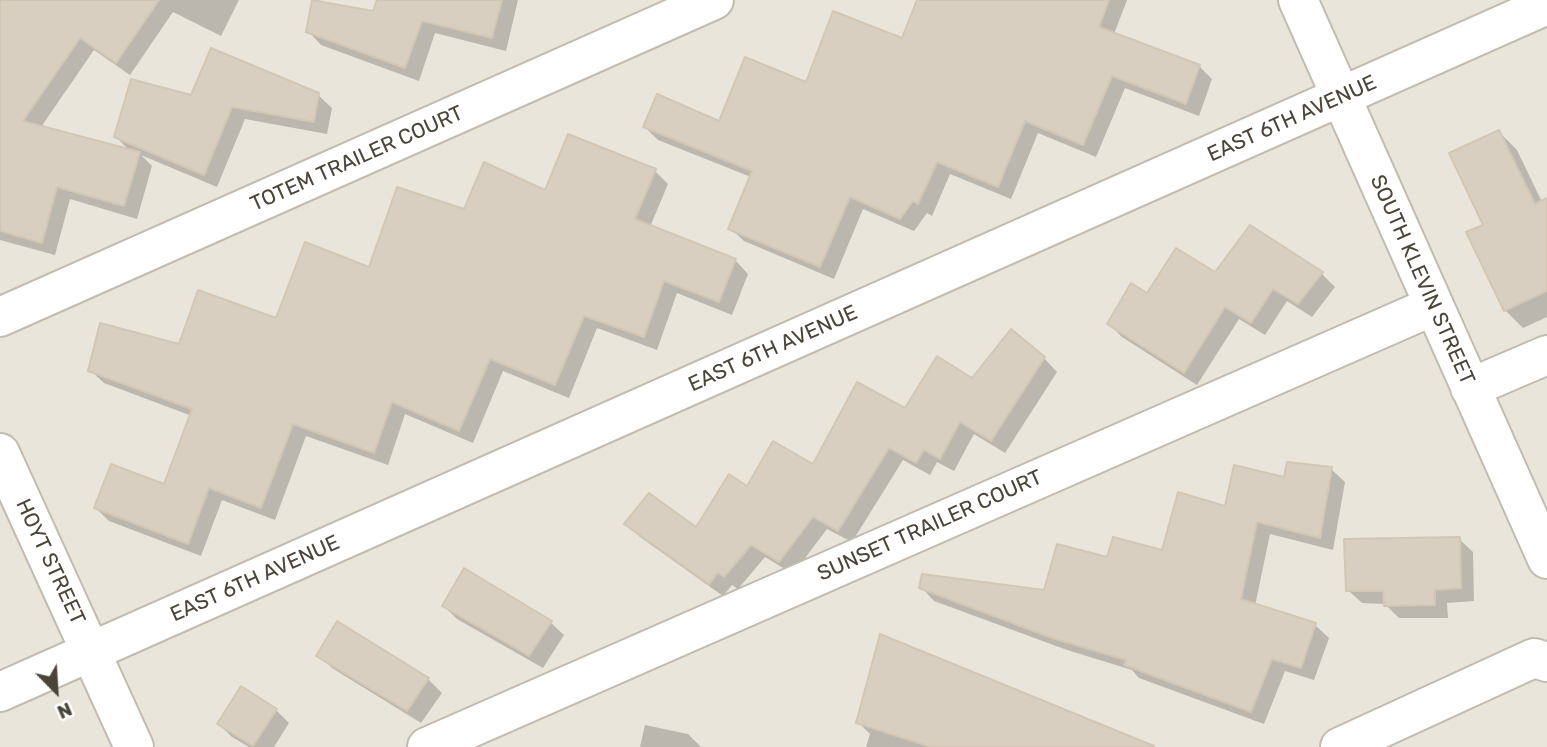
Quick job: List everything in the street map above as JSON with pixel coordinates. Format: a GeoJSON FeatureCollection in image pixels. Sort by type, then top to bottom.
{"type":"FeatureCollection","features":[{"type":"Feature","properties":{"kind":"street","name":"TOTEM TRAILER COURT"},"geometry":{"type":"LineString","coordinates":[[0,317],[715,0]]}},
{"type":"Feature","properties":{"kind":"street","name":"SOUTH KLEVIN STREET"},"geometry":{"type":"LineString","coordinates":[[1298,0],[1547,559]]}},
{"type":"Feature","properties":{"kind":"street","name":"EAST 6TH AVENUE"},"geometry":{"type":"LineString","coordinates":[[0,692],[1547,5]]}},
{"type":"Feature","properties":{"kind":"street","name":"SUNSET TRAILER COURT"},"geometry":{"type":"LineString","coordinates":[[427,747],[1433,306]]}},
{"type":"Feature","properties":{"kind":"street"},"geometry":{"type":"LineString","coordinates":[[1471,388],[1547,355]]}},
{"type":"Feature","properties":{"kind":"street","name":"HOYT STREET"},"geometry":{"type":"LineString","coordinates":[[0,453],[134,747]]}},
{"type":"Feature","properties":{"kind":"street"},"geometry":{"type":"LineString","coordinates":[[1340,747],[1534,658],[1547,662]]}},
{"type":"Feature","properties":{"kind":"shaded area"},"geometry":{"type":"Polygon","coordinates":[[[0,0],[1547,0],[1547,747],[0,747],[0,0]]]}},
{"type":"Feature","properties":{"kind":"building"},"geometry":{"type":"Polygon","coordinates":[[[0,0],[159,0],[116,63],[80,38],[23,121],[140,152],[124,206],[57,187],[42,243],[0,231],[0,0]]]}},
{"type":"Feature","properties":{"kind":"building"},"geometry":{"type":"Polygon","coordinates":[[[312,0],[373,11],[377,0],[502,0],[492,38],[422,21],[405,68],[306,32],[312,0]]]}},
{"type":"Feature","properties":{"kind":"building"},"geometry":{"type":"Polygon","coordinates":[[[917,0],[1109,0],[1099,27],[1200,65],[1186,104],[1112,76],[1083,145],[1025,121],[998,187],[937,162],[918,204],[913,201],[900,219],[850,197],[820,267],[728,229],[752,171],[643,127],[657,94],[719,121],[745,57],[806,82],[833,11],[902,38],[917,0]]]}},
{"type":"Feature","properties":{"kind":"building"},"geometry":{"type":"Polygon","coordinates":[[[211,48],[319,93],[314,122],[232,107],[204,175],[114,137],[131,79],[191,95],[211,48]]]}},
{"type":"Feature","properties":{"kind":"building"},"geometry":{"type":"Polygon","coordinates":[[[1499,130],[1535,204],[1547,198],[1547,291],[1504,311],[1466,232],[1483,225],[1449,153],[1499,130]]]}},
{"type":"Feature","properties":{"kind":"building"},"geometry":{"type":"Polygon","coordinates":[[[568,134],[656,169],[635,219],[736,259],[719,302],[664,281],[644,337],[584,316],[555,385],[490,359],[459,431],[392,402],[374,453],[293,424],[261,508],[209,488],[188,544],[94,508],[111,464],[164,484],[192,409],[88,371],[100,323],[179,344],[198,290],[276,318],[305,242],[369,267],[397,187],[464,209],[484,162],[545,190],[568,134]]]}},
{"type":"Feature","properties":{"kind":"building"},"geometry":{"type":"Polygon","coordinates":[[[1250,225],[1323,272],[1298,304],[1273,289],[1251,323],[1225,307],[1184,373],[1107,324],[1131,283],[1147,293],[1176,248],[1215,272],[1250,225]]]}},
{"type":"Feature","properties":{"kind":"building"},"geometry":{"type":"Polygon","coordinates":[[[1011,329],[1045,357],[991,441],[960,422],[940,459],[924,450],[916,463],[889,448],[838,531],[813,517],[779,562],[751,545],[724,577],[718,573],[709,584],[624,524],[649,493],[696,527],[729,474],[747,486],[773,441],[813,464],[857,382],[905,408],[937,356],[972,378],[1011,329]]]}},
{"type":"Feature","properties":{"kind":"building"},"geometry":{"type":"Polygon","coordinates":[[[1287,462],[1332,467],[1320,538],[1257,522],[1241,599],[1316,623],[1301,668],[1272,659],[1251,712],[1124,665],[1126,660],[1052,638],[919,588],[922,574],[1044,590],[1057,544],[1107,557],[1113,537],[1162,550],[1178,492],[1225,506],[1234,465],[1284,477],[1287,462]]]}},
{"type":"Feature","properties":{"kind":"building"},"geometry":{"type":"Polygon","coordinates":[[[1460,537],[1461,588],[1435,590],[1435,605],[1384,606],[1383,591],[1346,591],[1344,539],[1460,537]]]}},
{"type":"Feature","properties":{"kind":"building"},"geometry":{"type":"Polygon","coordinates":[[[464,568],[552,621],[529,656],[442,606],[464,568]]]}},
{"type":"Feature","properties":{"kind":"building"},"geometry":{"type":"Polygon","coordinates":[[[337,621],[429,678],[407,711],[316,656],[337,621]]]}},
{"type":"Feature","properties":{"kind":"building"},"geometry":{"type":"Polygon","coordinates":[[[880,634],[1154,746],[931,747],[856,723],[880,634]]]}},
{"type":"Feature","properties":{"kind":"building"},"geometry":{"type":"Polygon","coordinates":[[[241,686],[277,709],[253,746],[217,724],[241,686]]]}}]}
